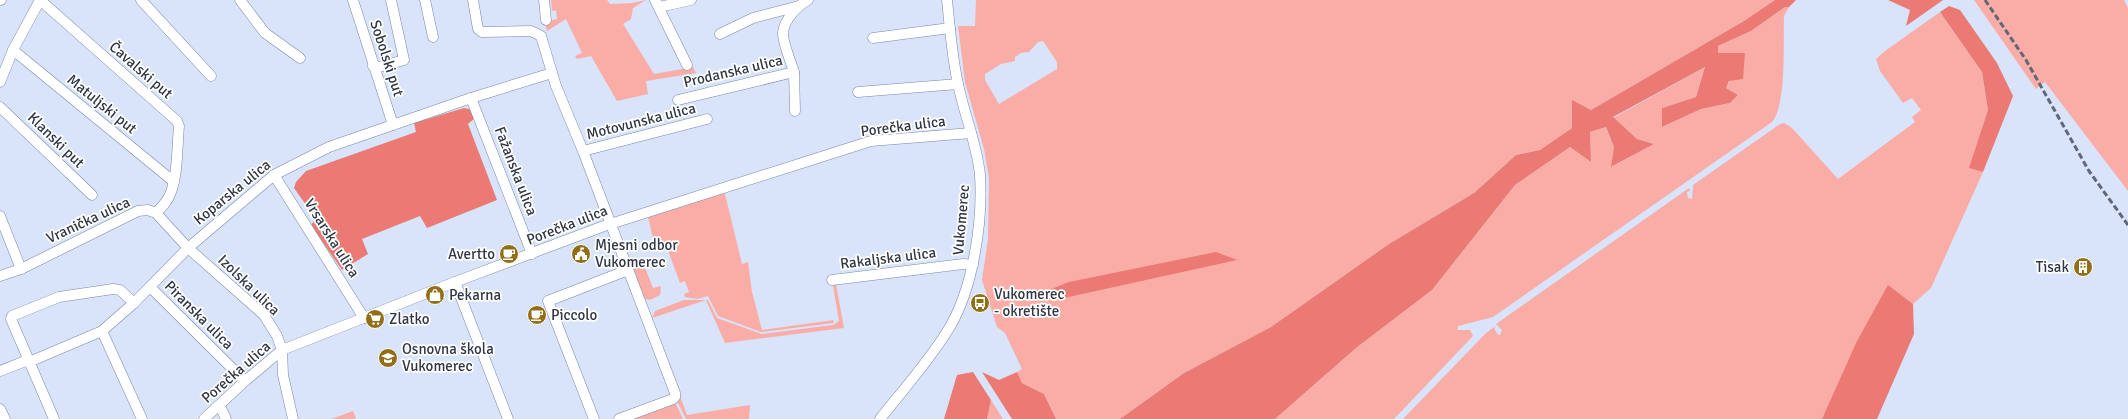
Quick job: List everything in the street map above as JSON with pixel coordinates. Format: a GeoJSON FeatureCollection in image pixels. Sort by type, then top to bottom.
{"type":"FeatureCollection","features":[{"type":"Feature","properties":{"kind":"street"},"geometry":{"type":"LineString","coordinates":[[1,77],[13,50],[40,0]]}},
{"type":"Feature","properties":{"kind":"street","name":"Čavalski put"},"geometry":{"type":"LineString","coordinates":[[40,0],[177,121],[179,126],[173,181]]}},
{"type":"Feature","properties":{"kind":"street"},"geometry":{"type":"LineString","coordinates":[[141,0],[211,76]]}},
{"type":"Feature","properties":{"kind":"street"},"geometry":{"type":"LineString","coordinates":[[240,0],[265,33],[300,58]]}},
{"type":"Feature","properties":{"kind":"street","name":"Sobolski put"},"geometry":{"type":"LineString","coordinates":[[353,0],[393,125]]}},
{"type":"Feature","properties":{"kind":"street"},"geometry":{"type":"LineString","coordinates":[[373,66],[379,67],[404,60],[391,0]]}},
{"type":"Feature","properties":{"kind":"street"},"geometry":{"type":"LineString","coordinates":[[425,0],[433,37]]}},
{"type":"Feature","properties":{"kind":"street","name":"Motovunska ulica"},"geometry":{"type":"LineString","coordinates":[[473,0],[478,29],[482,32],[531,31],[541,36],[552,73],[583,151],[675,397],[619,419]]}},
{"type":"Feature","properties":{"kind":"street"},"geometry":{"type":"LineString","coordinates":[[544,0],[546,20]]}},
{"type":"Feature","properties":{"kind":"street"},"geometry":{"type":"LineString","coordinates":[[688,65],[657,4],[691,0]]}},
{"type":"Feature","properties":{"kind":"street","name":"Prodanska ulica"},"geometry":{"type":"LineString","coordinates":[[795,111],[794,72],[783,33],[788,20],[799,6],[808,0]]}},
{"type":"Feature","properties":{"kind":"street","name":"Vukomerec"},"geometry":{"type":"LineString","coordinates":[[880,419],[948,330],[967,288],[972,265],[980,210],[980,182],[972,133],[958,84],[947,0]]}},
{"type":"Feature","properties":{"kind":"street"},"geometry":{"type":"LineString","coordinates":[[720,34],[753,18],[799,6]]}},
{"type":"Feature","properties":{"kind":"street"},"geometry":{"type":"LineString","coordinates":[[873,38],[950,28]]}},
{"type":"Feature","properties":{"kind":"street","name":"Matuljski put"},"geometry":{"type":"LineString","coordinates":[[13,50],[173,181]]}},
{"type":"Feature","properties":{"kind":"street","name":"Prodanska ulica"},"geometry":{"type":"LineString","coordinates":[[678,100],[794,72]]}},
{"type":"Feature","properties":{"kind":"street","name":"Koparska ulica"},"geometry":{"type":"LineString","coordinates":[[0,371],[29,361],[102,331],[134,303],[188,248],[274,175],[329,148],[472,98],[552,73]]}},
{"type":"Feature","properties":{"kind":"street"},"geometry":{"type":"LineString","coordinates":[[858,92],[958,84]]}},
{"type":"Feature","properties":{"kind":"street","name":"Fažanska ulica"},"geometry":{"type":"LineString","coordinates":[[472,98],[532,254]]}},
{"type":"Feature","properties":{"kind":"street","name":"Klanski put"},"geometry":{"type":"LineString","coordinates":[[0,107],[92,195]]}},
{"type":"Feature","properties":{"kind":"street","name":"Motovunska ulica"},"geometry":{"type":"LineString","coordinates":[[583,151],[707,119]]}},
{"type":"Feature","properties":{"kind":"street","name":"Porečka ulica"},"geometry":{"type":"LineString","coordinates":[[204,419],[220,406],[244,381],[282,350],[455,282],[610,224],[871,141],[972,133]]}},
{"type":"Feature","properties":{"kind":"street","name":"Vrsarska ulica"},"geometry":{"type":"LineString","coordinates":[[274,175],[364,318]]}},
{"type":"Feature","properties":{"kind":"street"},"geometry":{"type":"LineString","coordinates":[[156,213],[166,202],[171,192],[173,181]]}},
{"type":"Feature","properties":{"kind":"street","name":"Vranička ulica"},"geometry":{"type":"LineString","coordinates":[[0,276],[21,269],[138,211],[148,210],[156,213]]}},
{"type":"Feature","properties":{"kind":"street","name":"Izolska ulica"},"geometry":{"type":"LineString","coordinates":[[156,213],[188,248],[264,315],[277,336],[282,350],[283,375],[293,419]]}},
{"type":"Feature","properties":{"kind":"street"},"geometry":{"type":"LineString","coordinates":[[0,217],[21,269]]}},
{"type":"Feature","properties":{"kind":"street","name":"Rakaljska ulica"},"geometry":{"type":"LineString","coordinates":[[832,280],[955,265],[972,265]]}},
{"type":"Feature","properties":{"kind":"street"},"geometry":{"type":"LineString","coordinates":[[594,419],[548,300],[628,270]]}},
{"type":"Feature","properties":{"kind":"street"},"geometry":{"type":"LineString","coordinates":[[455,282],[508,419]]}},
{"type":"Feature","properties":{"kind":"street","name":"Piranska ulica"},"geometry":{"type":"LineString","coordinates":[[150,287],[244,381]]}},
{"type":"Feature","properties":{"kind":"street"},"geometry":{"type":"LineString","coordinates":[[54,419],[11,320],[16,313],[59,297],[113,289],[120,290],[134,303]]}},
{"type":"Feature","properties":{"kind":"street"},"geometry":{"type":"LineString","coordinates":[[102,331],[142,419]]}},
{"type":"Feature","properties":{"kind":"street"},"geometry":{"type":"LineString","coordinates":[[220,406],[226,419]]}},
{"type":"Feature","properties":{"kind":"street"},"geometry":{"type":"LineString","coordinates":[[0,409],[6,419]]}},
{"type":"Feature","properties":{"kind":"shaded area"},"geometry":{"type":"Polygon","coordinates":[[[551,0],[607,0],[610,4],[632,3],[646,0],[633,8],[631,19],[623,24],[654,74],[693,67],[696,73],[646,81],[648,94],[617,101],[591,56],[577,59],[575,56],[582,53],[566,19],[547,31],[545,22],[557,19],[556,10],[552,11],[551,0]]]}},
{"type":"Feature","properties":{"kind":"shaded area"},"geometry":{"type":"Polygon","coordinates":[[[976,0],[1775,0],[1744,21],[1591,110],[1572,101],[1572,128],[1540,150],[1516,155],[1474,193],[1389,244],[1271,327],[1184,373],[1120,419],[1056,419],[1044,394],[1022,383],[1017,372],[1022,369],[1005,333],[997,327],[982,280],[988,239],[989,178],[984,149],[965,82],[958,26],[975,26],[976,0]],[[1043,41],[1038,42],[1029,52],[1021,53],[1015,57],[1015,61],[1001,64],[985,74],[985,80],[999,104],[1057,69],[1057,62],[1043,41]]]}},
{"type":"Feature","properties":{"kind":"shaded area"},"geometry":{"type":"Polygon","coordinates":[[[1775,0],[1796,0],[1789,7],[1785,7],[1751,31],[1718,46],[1718,53],[1745,53],[1743,79],[1729,81],[1726,88],[1738,95],[1730,103],[1701,109],[1662,127],[1662,108],[1696,97],[1705,67],[1613,117],[1637,139],[1654,144],[1611,167],[1614,147],[1606,127],[1590,132],[1591,162],[1570,147],[1515,185],[1432,290],[1356,348],[1275,419],[1120,419],[1184,373],[1271,327],[1389,244],[1474,193],[1516,155],[1540,150],[1572,128],[1572,100],[1591,110],[1744,21],[1775,0]]]}},
{"type":"Feature","properties":{"kind":"shaded area"},"geometry":{"type":"Polygon","coordinates":[[[1888,0],[1943,0],[1906,26],[1910,10],[1888,0]]]}},
{"type":"Feature","properties":{"kind":"shaded area"},"geometry":{"type":"Polygon","coordinates":[[[1974,0],[2124,0],[2128,8],[2128,191],[2045,82],[2036,89],[1974,0]]]}},
{"type":"Feature","properties":{"kind":"shaded area"},"geometry":{"type":"Polygon","coordinates":[[[1949,6],[1960,10],[1997,63],[2013,96],[1983,172],[1969,168],[1988,110],[1982,72],[1940,12],[1949,6]]]}},
{"type":"Feature","properties":{"kind":"shaded area"},"geometry":{"type":"Polygon","coordinates":[[[1785,7],[1789,7],[1784,16],[1782,87],[1777,113],[1772,122],[1493,317],[1458,326],[1458,330],[1470,330],[1473,336],[1394,419],[1275,419],[1356,348],[1432,290],[1515,185],[1570,147],[1591,162],[1590,132],[1606,127],[1614,147],[1612,167],[1654,144],[1637,139],[1613,118],[1705,67],[1696,97],[1662,108],[1662,127],[1701,109],[1730,103],[1738,95],[1726,88],[1745,53],[1718,53],[1718,46],[1751,31],[1785,7]]]}},
{"type":"Feature","properties":{"kind":"shaded area"},"geometry":{"type":"Polygon","coordinates":[[[1940,12],[1982,72],[1988,110],[1970,168],[1983,172],[1931,288],[1913,304],[1888,286],[1822,419],[1403,419],[1485,334],[1494,327],[1497,334],[1500,335],[1502,330],[1496,324],[1689,188],[1690,191],[1687,192],[1688,198],[1692,199],[1693,185],[1780,124],[1784,123],[1792,128],[1838,179],[1915,122],[1912,117],[1921,110],[1912,98],[1903,103],[1880,71],[1876,59],[1940,12]]]}},
{"type":"Feature","properties":{"kind":"shaded area"},"geometry":{"type":"Polygon","coordinates":[[[464,108],[469,109],[475,118],[468,124],[497,200],[427,228],[420,216],[362,239],[368,254],[342,270],[311,225],[316,219],[294,188],[296,182],[306,171],[416,132],[414,123],[464,108]]]}},
{"type":"Feature","properties":{"kind":"shaded area"},"geometry":{"type":"Polygon","coordinates":[[[724,190],[742,264],[748,262],[752,292],[762,330],[834,320],[833,323],[761,332],[718,316],[708,296],[697,299],[685,297],[684,294],[689,292],[685,281],[680,283],[666,245],[655,247],[648,217],[724,190]]]}},
{"type":"Feature","properties":{"kind":"shaded area"},"geometry":{"type":"Polygon","coordinates":[[[1216,252],[1237,260],[1055,300],[1049,290],[1069,282],[1216,252]]]}},
{"type":"Feature","properties":{"kind":"shaded area"},"geometry":{"type":"Polygon","coordinates":[[[642,260],[653,288],[661,286],[660,295],[650,300],[645,299],[631,264],[642,260]]]}},
{"type":"Feature","properties":{"kind":"shaded area"},"geometry":{"type":"Polygon","coordinates":[[[836,284],[844,328],[725,343],[706,300],[708,300],[717,318],[762,334],[833,325],[839,321],[833,286],[836,284]]]}},
{"type":"Feature","properties":{"kind":"shaded area"},"geometry":{"type":"Polygon","coordinates":[[[1888,285],[1913,304],[1914,334],[1877,419],[1822,419],[1857,341],[1888,285]]]}},
{"type":"Feature","properties":{"kind":"shaded area"},"geometry":{"type":"Polygon","coordinates":[[[684,300],[706,300],[652,318],[655,311],[684,300]]]}},
{"type":"Feature","properties":{"kind":"shaded area"},"geometry":{"type":"Polygon","coordinates":[[[973,372],[991,400],[987,419],[944,419],[957,375],[973,372]]]}},
{"type":"Feature","properties":{"kind":"shaded area"},"geometry":{"type":"Polygon","coordinates":[[[982,372],[999,380],[1017,372],[1022,383],[1044,394],[1056,419],[1012,419],[982,372]]]}},
{"type":"Feature","properties":{"kind":"shaded area"},"geometry":{"type":"Polygon","coordinates":[[[680,396],[687,415],[750,405],[749,419],[686,419],[677,401],[680,396]]]}},
{"type":"Feature","properties":{"kind":"shaded area"},"geometry":{"type":"Polygon","coordinates":[[[991,400],[1003,419],[987,419],[991,400]]]}},
{"type":"Feature","properties":{"kind":"shaded area"},"geometry":{"type":"Polygon","coordinates":[[[675,402],[683,419],[631,419],[675,402]]]}},
{"type":"Feature","properties":{"kind":"shaded area"},"geometry":{"type":"Polygon","coordinates":[[[353,411],[356,419],[331,419],[353,411]]]}},
{"type":"Feature","properties":{"kind":"railway"},"geometry":{"type":"LineString","coordinates":[[1985,0],[2026,60],[2089,171],[2128,225]]}},
{"type":"Feature","properties":{"kind":"place","name":"Avertto"},"geometry":{"type":"Point","coordinates":[509,254]}},
{"type":"Feature","properties":{"kind":"place","name":"Mjesni odbor Vukomerec"},"geometry":{"type":"Point","coordinates":[581,254]}},
{"type":"Feature","properties":{"kind":"place","name":"Tisak"},"geometry":{"type":"Point","coordinates":[2083,267]}},
{"type":"Feature","properties":{"kind":"place","name":"Pekarna"},"geometry":{"type":"Point","coordinates":[435,295]}},
{"type":"Feature","properties":{"kind":"place","name":"Vukomerec - okretište"},"geometry":{"type":"Point","coordinates":[980,303]}},
{"type":"Feature","properties":{"kind":"place","name":"Piccolo"},"geometry":{"type":"Point","coordinates":[537,315]}},
{"type":"Feature","properties":{"kind":"place","name":"Zlatko"},"geometry":{"type":"Point","coordinates":[375,319]}},
{"type":"Feature","properties":{"kind":"place","name":"Osnovna škola Vukomerec"},"geometry":{"type":"Point","coordinates":[388,358]}}]}
